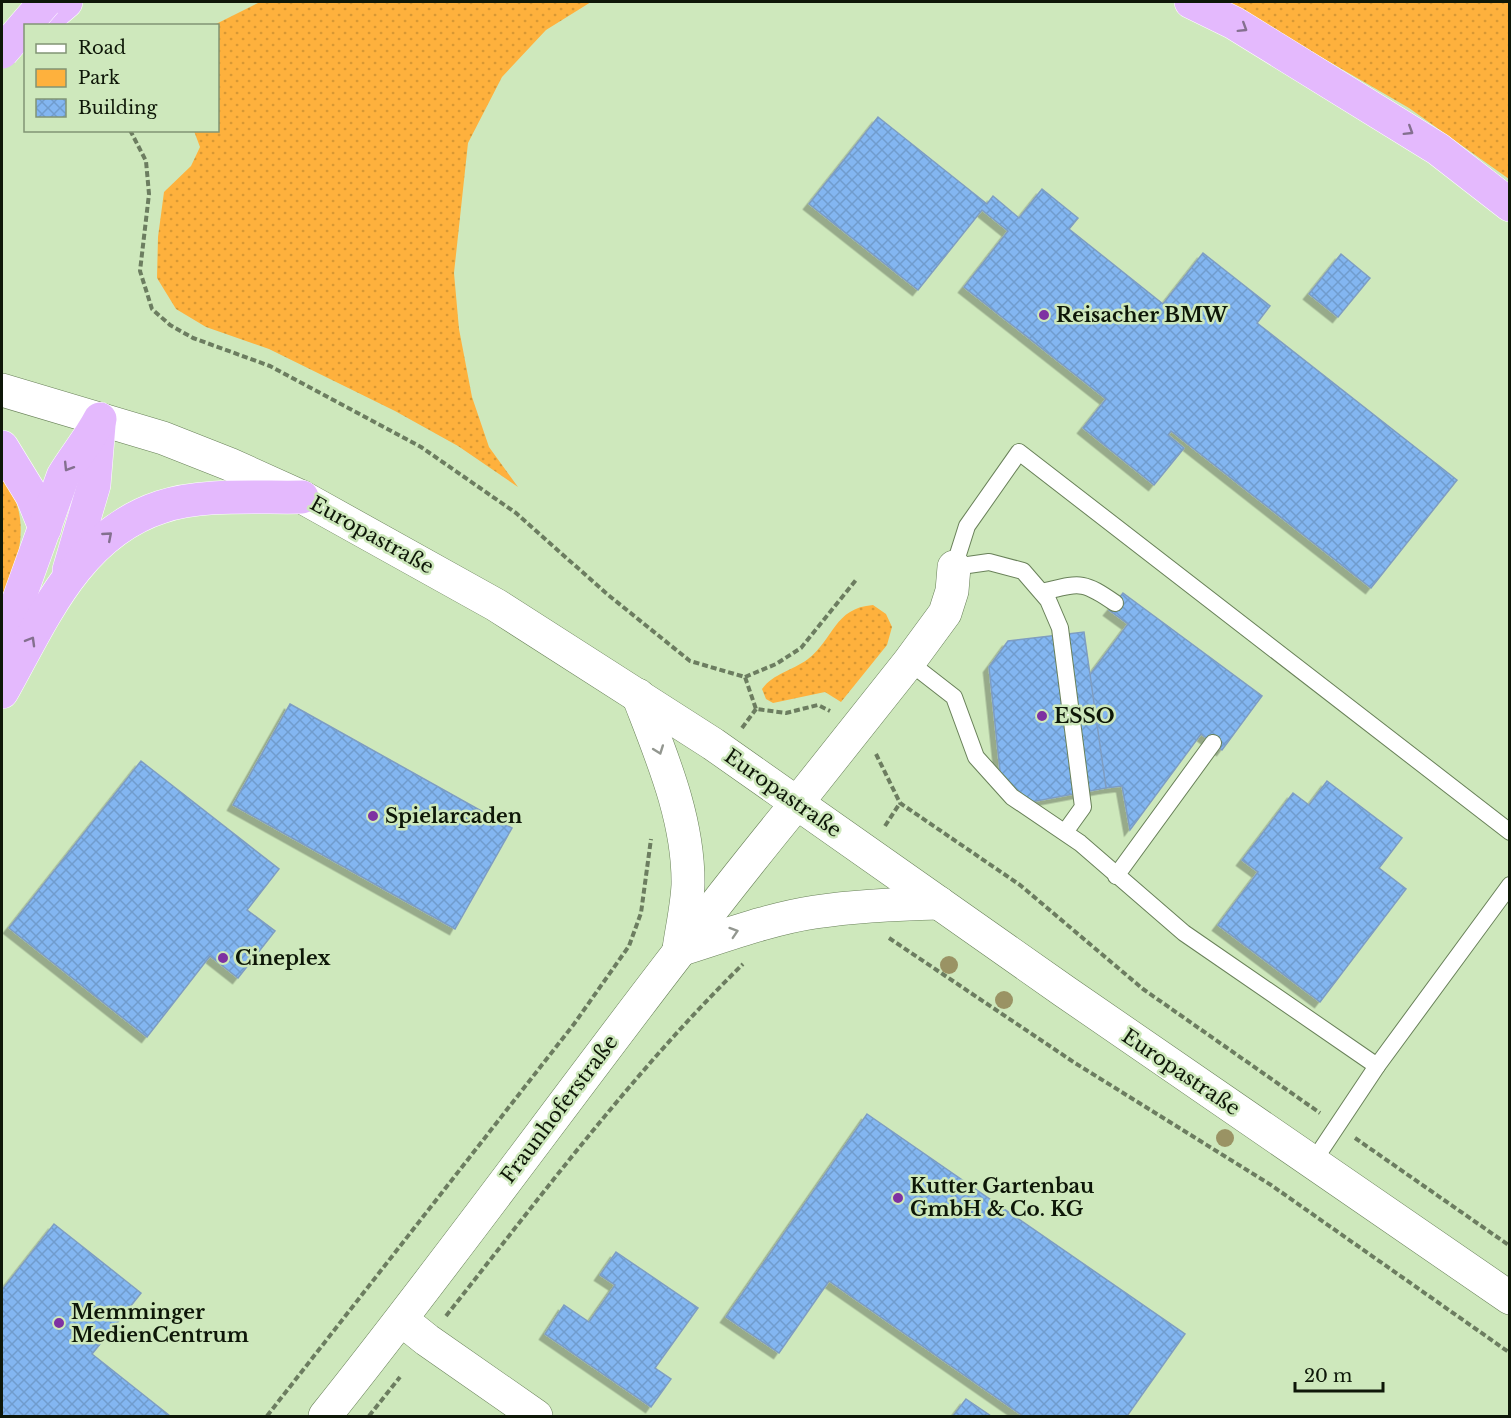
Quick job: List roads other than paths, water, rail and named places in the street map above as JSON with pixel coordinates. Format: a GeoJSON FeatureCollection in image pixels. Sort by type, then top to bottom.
{"type":"FeatureCollection","features":[{"type":"Feature","properties":{"kind":"highway"},"geometry":{"type":"LineString","coordinates":[[26,24],[45,2]]}},
{"type":"Feature","properties":{"kind":"highway"},"geometry":{"type":"LineString","coordinates":[[40,24],[66,2]]}},
{"type":"Feature","properties":{"kind":"highway"},"geometry":{"type":"LineString","coordinates":[[1191,2],[1234,23],[1438,149],[1509,205]]}},
{"type":"Feature","properties":{"kind":"highway"},"geometry":{"type":"LineString","coordinates":[[2,52],[24,26]]}},
{"type":"Feature","properties":{"kind":"highway"},"geometry":{"type":"LineString","coordinates":[[2,56],[24,38]]}},
{"type":"Feature","properties":{"kind":"highway"},"geometry":{"type":"LineString","coordinates":[[2,646],[63,476],[72,460],[85,448],[100,419]]}},
{"type":"Feature","properties":{"kind":"highway"},"geometry":{"type":"LineString","coordinates":[[67,578],[94,484],[100,419]]}},
{"type":"Feature","properties":{"kind":"highway"},"geometry":{"type":"LineString","coordinates":[[2,447],[32,496],[45,528]]}},
{"type":"Feature","properties":{"kind":"highway"},"geometry":{"type":"LineString","coordinates":[[2,692],[67,578],[89,552],[121,524],[162,506],[212,499],[302,497]]}},
{"type":"Feature","properties":{"kind":"main road","name":"Europastraße"},"geometry":{"type":"LineString","coordinates":[[2,390],[163,438],[302,497],[496,605],[724,752],[1509,1298]]}},
{"type":"Feature","properties":{"kind":"main road","name":"Fraunhoferstraße"},"geometry":{"type":"LineString","coordinates":[[325,1416],[402,1320],[679,950],[856,726],[909,663],[945,613],[952,591],[954,567]]}},
{"type":"Feature","properties":{"kind":"main road"},"geometry":{"type":"LineString","coordinates":[[638,695],[665,767],[679,814],[687,885],[679,950],[746,928],[814,912],[876,905],[939,903]]}},
{"type":"Feature","properties":{"kind":"main road"},"geometry":{"type":"LineString","coordinates":[[402,1320],[536,1416]]}},
{"type":"Feature","properties":{"kind":"lane"},"geometry":{"type":"LineString","coordinates":[[1065,832],[1083,807],[1060,628],[1042,592],[1023,571],[989,562],[954,567],[967,526],[1019,452],[1509,832]]}},
{"type":"Feature","properties":{"kind":"lane"},"geometry":{"type":"LineString","coordinates":[[1042,592],[1077,584],[1092,587],[1115,603]]}},
{"type":"Feature","properties":{"kind":"lane"},"geometry":{"type":"LineString","coordinates":[[909,663],[954,697],[976,757],[1012,797],[1065,832],[1184,933],[1377,1066]]}},
{"type":"Feature","properties":{"kind":"lane"},"geometry":{"type":"LineString","coordinates":[[1116,876],[1213,743]]}},
{"type":"Feature","properties":{"kind":"lane"},"geometry":{"type":"LineString","coordinates":[[1313,1162],[1377,1066],[1509,885]]}},
{"type":"Feature","properties":{"kind":"place","name":"Reisacher BMW"},"geometry":{"type":"Point","coordinates":[1044,315]}},
{"type":"Feature","properties":{"kind":"place","name":"ESSO"},"geometry":{"type":"Point","coordinates":[1042,716]}},
{"type":"Feature","properties":{"kind":"place","name":"Spielarcaden"},"geometry":{"type":"Point","coordinates":[373,816]}},
{"type":"Feature","properties":{"kind":"place","name":"Cineplex"},"geometry":{"type":"Point","coordinates":[223,958]}},
{"type":"Feature","properties":{"kind":"place","name":"Kutter Gartenbau GmbH & Co. KG"},"geometry":{"type":"Point","coordinates":[898,1198]}},
{"type":"Feature","properties":{"kind":"place","name":"Memminger MedienCentrum"},"geometry":{"type":"Point","coordinates":[59,1323]}}]}
